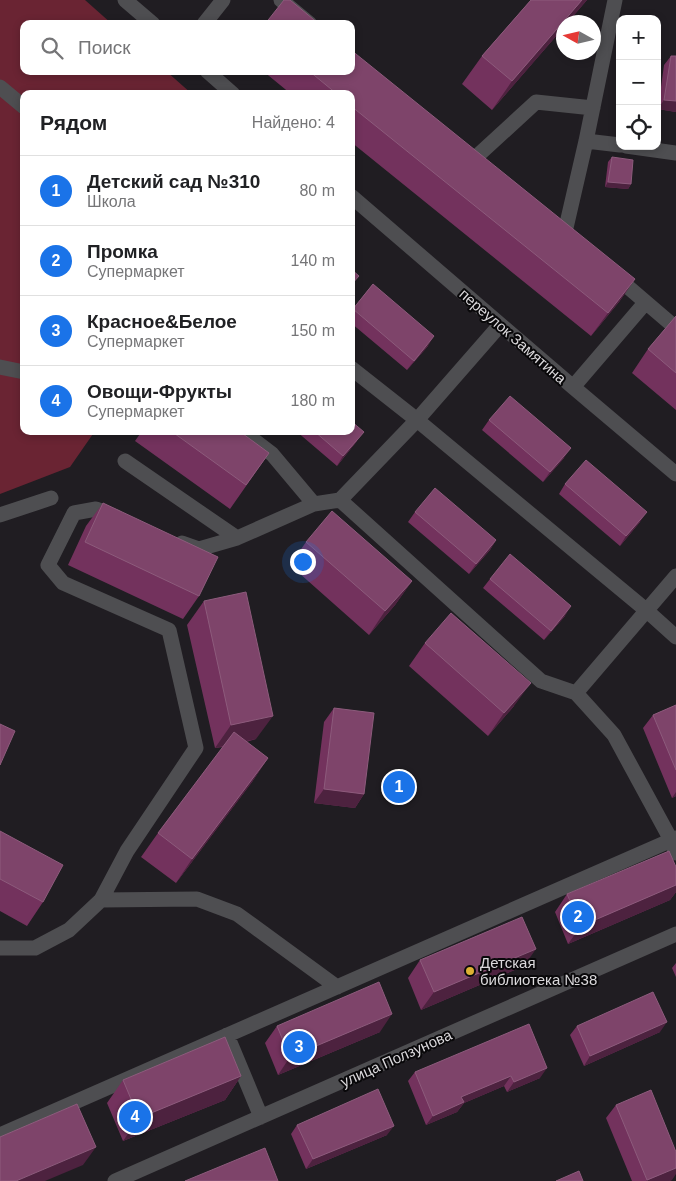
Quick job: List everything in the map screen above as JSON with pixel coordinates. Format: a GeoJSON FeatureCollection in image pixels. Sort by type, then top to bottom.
{"type":"FeatureCollection","features":[{"type":"Feature","properties":{"kind":"street"},"geometry":{"type":"LineString","coordinates":[[125,0],[148,20]]}},
{"type":"Feature","properties":{"kind":"street"},"geometry":{"type":"LineString","coordinates":[[207,20],[223,0]]}},
{"type":"Feature","properties":{"kind":"street"},"geometry":{"type":"LineString","coordinates":[[281,0],[305,20]]}},
{"type":"Feature","properties":{"kind":"street"},"geometry":{"type":"LineString","coordinates":[[565,232],[615,0]]}},
{"type":"Feature","properties":{"kind":"street"},"geometry":{"type":"LineString","coordinates":[[212,75],[228,90]]}},
{"type":"Feature","properties":{"kind":"street"},"geometry":{"type":"LineString","coordinates":[[0,87],[20,104]]}},
{"type":"Feature","properties":{"kind":"street"},"geometry":{"type":"LineString","coordinates":[[490,170],[471,155],[536,102],[593,108]]}},
{"type":"Feature","properties":{"kind":"street"},"geometry":{"type":"LineString","coordinates":[[586,141],[616,145]]}},
{"type":"Feature","properties":{"kind":"street"},"geometry":{"type":"LineString","coordinates":[[655,150],[676,153]]}},
{"type":"Feature","properties":{"kind":"street","name":"переулок Замятина"},"geometry":{"type":"LineString","coordinates":[[355,199],[573,388],[676,474]]}},
{"type":"Feature","properties":{"kind":"street"},"geometry":{"type":"LineString","coordinates":[[550,219],[579,244]]}},
{"type":"Feature","properties":{"kind":"street"},"geometry":{"type":"LineString","coordinates":[[601,264],[676,328]]}},
{"type":"Feature","properties":{"kind":"street"},"geometry":{"type":"LineString","coordinates":[[573,388],[645,303]]}},
{"type":"Feature","properties":{"kind":"street"},"geometry":{"type":"LineString","coordinates":[[165,536],[199,549],[237,538],[314,504],[340,500],[417,420],[500,325]]}},
{"type":"Feature","properties":{"kind":"street"},"geometry":{"type":"LineString","coordinates":[[0,367],[20,371]]}},
{"type":"Feature","properties":{"kind":"street"},"geometry":{"type":"LineString","coordinates":[[355,371],[417,420],[676,637]]}},
{"type":"Feature","properties":{"kind":"street"},"geometry":{"type":"LineString","coordinates":[[247,435],[272,454],[314,504]]}},
{"type":"Feature","properties":{"kind":"street"},"geometry":{"type":"LineString","coordinates":[[125,461],[237,538]]}},
{"type":"Feature","properties":{"kind":"street"},"geometry":{"type":"LineString","coordinates":[[0,515],[52,498]]}},
{"type":"Feature","properties":{"kind":"street"},"geometry":{"type":"LineString","coordinates":[[0,1135],[337,986],[674,844],[614,735],[576,693],[541,681],[340,500]]}},
{"type":"Feature","properties":{"kind":"street"},"geometry":{"type":"LineString","coordinates":[[0,948],[35,948],[70,930],[101,900],[128,851],[196,748],[169,630],[63,582],[48,565],[74,513],[96,510],[130,523]]}},
{"type":"Feature","properties":{"kind":"street"},"geometry":{"type":"LineString","coordinates":[[576,693],[676,576]]}},
{"type":"Feature","properties":{"kind":"street"},"geometry":{"type":"LineString","coordinates":[[101,900],[197,899],[237,914],[337,986]]}},
{"type":"Feature","properties":{"kind":"street","name":"улица Ползунова"},"geometry":{"type":"LineString","coordinates":[[115,1181],[676,934]]}},
{"type":"Feature","properties":{"kind":"street"},"geometry":{"type":"LineString","coordinates":[[227,1035],[261,1117]]}},
{"type":"Feature","properties":{"kind":"shaded area"},"geometry":{"type":"Polygon","coordinates":[[[0,0],[85,0],[108,20],[20,20],[20,75],[171,75],[187,90],[20,90],[20,435],[92,435],[70,467],[0,494],[0,0]]]}},
{"type":"Feature","properties":{"kind":"building"},"geometry":{"type":"Polygon","coordinates":[[[284,0],[290,0],[314,20],[268,20],[284,0]]]}},
{"type":"Feature","properties":{"kind":"building"},"geometry":{"type":"Polygon","coordinates":[[[531,0],[582,0],[569,15],[556,15],[556,30],[512,81],[482,56],[531,0]]]}},
{"type":"Feature","properties":{"kind":"building"},"geometry":{"type":"Polygon","coordinates":[[[355,53],[635,279],[608,313],[355,109],[355,90],[332,90],[314,75],[355,75],[355,53]]]}},
{"type":"Feature","properties":{"kind":"building"},"geometry":{"type":"Polygon","coordinates":[[[671,56],[676,56],[676,101],[664,100],[671,56]]]}},
{"type":"Feature","properties":{"kind":"building"},"geometry":{"type":"Polygon","coordinates":[[[612,157],[633,160],[631,184],[608,182],[612,157]]]}},
{"type":"Feature","properties":{"kind":"building"},"geometry":{"type":"Polygon","coordinates":[[[355,272],[359,276],[355,280],[355,272]]]}},
{"type":"Feature","properties":{"kind":"building"},"geometry":{"type":"Polygon","coordinates":[[[373,284],[434,336],[414,361],[355,311],[355,306],[373,284]]]}},
{"type":"Feature","properties":{"kind":"building"},"geometry":{"type":"Polygon","coordinates":[[[676,316],[676,373],[648,349],[676,316]]]}},
{"type":"Feature","properties":{"kind":"building"},"geometry":{"type":"Polygon","coordinates":[[[510,396],[571,448],[550,472],[489,420],[510,396]]]}},
{"type":"Feature","properties":{"kind":"building"},"geometry":{"type":"Polygon","coordinates":[[[355,424],[364,432],[343,456],[319,435],[355,435],[355,424]]]}},
{"type":"Feature","properties":{"kind":"building"},"geometry":{"type":"Polygon","coordinates":[[[177,435],[244,435],[269,453],[246,485],[177,435]]]}},
{"type":"Feature","properties":{"kind":"building"},"geometry":{"type":"Polygon","coordinates":[[[586,460],[647,512],[626,536],[565,484],[586,460]]]}},
{"type":"Feature","properties":{"kind":"building"},"geometry":{"type":"Polygon","coordinates":[[[435,488],[496,540],[476,564],[415,512],[435,488]]]}},
{"type":"Feature","properties":{"kind":"building"},"geometry":{"type":"Polygon","coordinates":[[[103,503],[218,557],[199,596],[85,542],[103,503]]]}},
{"type":"Feature","properties":{"kind":"building"},"geometry":{"type":"Polygon","coordinates":[[[332,511],[412,581],[385,611],[306,542],[332,511]]]}},
{"type":"Feature","properties":{"kind":"building"},"geometry":{"type":"Polygon","coordinates":[[[510,554],[571,606],[551,631],[490,579],[510,554]]]}},
{"type":"Feature","properties":{"kind":"building"},"geometry":{"type":"Polygon","coordinates":[[[246,592],[273,716],[231,725],[204,601],[246,592]]]}},
{"type":"Feature","properties":{"kind":"building"},"geometry":{"type":"Polygon","coordinates":[[[451,613],[531,683],[504,713],[425,643],[451,613]]]}},
{"type":"Feature","properties":{"kind":"building"},"geometry":{"type":"Polygon","coordinates":[[[676,705],[676,770],[653,715],[676,705]]]}},
{"type":"Feature","properties":{"kind":"building"},"geometry":{"type":"Polygon","coordinates":[[[334,708],[374,713],[364,794],[324,789],[334,708]]]}},
{"type":"Feature","properties":{"kind":"building"},"geometry":{"type":"Polygon","coordinates":[[[0,724],[15,731],[0,765],[0,724]]]}},
{"type":"Feature","properties":{"kind":"building"},"geometry":{"type":"Polygon","coordinates":[[[234,732],[268,758],[192,859],[158,833],[234,732]]]}},
{"type":"Feature","properties":{"kind":"building"},"geometry":{"type":"Polygon","coordinates":[[[0,831],[63,865],[43,902],[0,879],[0,831]]]}},
{"type":"Feature","properties":{"kind":"building"},"geometry":{"type":"Polygon","coordinates":[[[669,851],[676,867],[676,885],[581,926],[567,894],[669,851]]]}},
{"type":"Feature","properties":{"kind":"building"},"geometry":{"type":"Polygon","coordinates":[[[522,917],[536,949],[434,992],[420,960],[522,917]]]}},
{"type":"Feature","properties":{"kind":"building"},"geometry":{"type":"Polygon","coordinates":[[[379,982],[392,1014],[290,1057],[277,1026],[379,982]]]}},
{"type":"Feature","properties":{"kind":"building"},"geometry":{"type":"Polygon","coordinates":[[[653,992],[667,1022],[590,1056],[577,1026],[653,992]]]}},
{"type":"Feature","properties":{"kind":"building"},"geometry":{"type":"Polygon","coordinates":[[[529,1024],[547,1068],[514,1082],[511,1076],[461,1097],[464,1102],[433,1116],[415,1072],[529,1024]]]}},
{"type":"Feature","properties":{"kind":"building"},"geometry":{"type":"Polygon","coordinates":[[[225,1037],[241,1076],[139,1118],[123,1080],[225,1037]]]}},
{"type":"Feature","properties":{"kind":"building"},"geometry":{"type":"Polygon","coordinates":[[[378,1089],[394,1126],[313,1159],[297,1125],[378,1089]]]}},
{"type":"Feature","properties":{"kind":"building"},"geometry":{"type":"Polygon","coordinates":[[[651,1090],[676,1152],[676,1168],[647,1180],[616,1105],[651,1090]]]}},
{"type":"Feature","properties":{"kind":"building"},"geometry":{"type":"Polygon","coordinates":[[[77,1104],[96,1147],[16,1181],[0,1181],[0,1137],[77,1104]]]}},
{"type":"Feature","properties":{"kind":"building"},"geometry":{"type":"Polygon","coordinates":[[[265,1148],[278,1181],[185,1181],[265,1148]]]}},
{"type":"Feature","properties":{"kind":"building"},"geometry":{"type":"Polygon","coordinates":[[[579,1171],[583,1181],[556,1181],[579,1171]]]}},
{"type":"Feature","properties":{"kind":"place","name":"Детский сад №310"},"geometry":{"type":"Point","coordinates":[399,787]}},
{"type":"Feature","properties":{"kind":"place","name":"Промка"},"geometry":{"type":"Point","coordinates":[578,917]}},
{"type":"Feature","properties":{"kind":"place","name":"Детская библиотека №38"},"geometry":{"type":"Point","coordinates":[470,971]}},
{"type":"Feature","properties":{"kind":"place","name":"Красное&Белое"},"geometry":{"type":"Point","coordinates":[299,1047]}},
{"type":"Feature","properties":{"kind":"place","name":"Овощи-Фрукты"},"geometry":{"type":"Point","coordinates":[135,1117]}}]}
